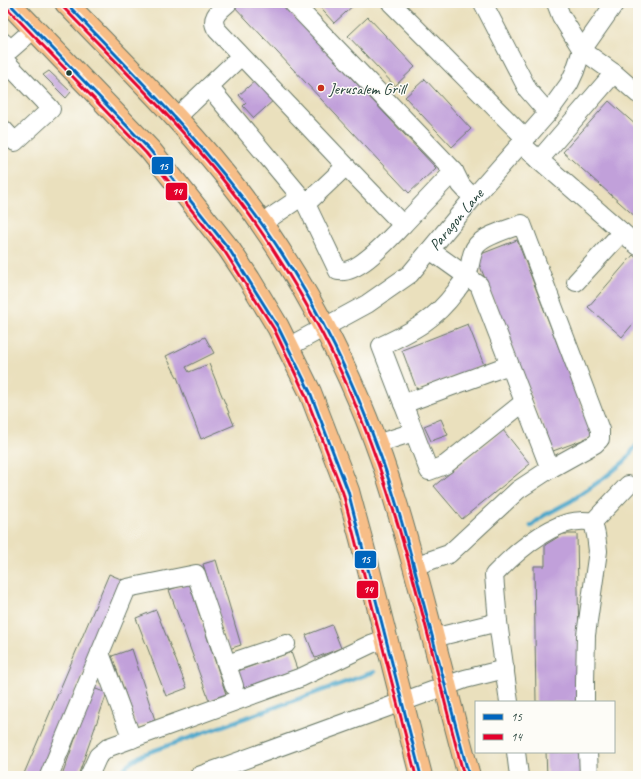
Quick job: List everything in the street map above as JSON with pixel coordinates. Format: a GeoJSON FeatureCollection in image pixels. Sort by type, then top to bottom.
{"type":"FeatureCollection","features":[{"type":"Feature","properties":{"kind":"main road"},"geometry":{"type":"LineString","coordinates":[[9,3],[150,150],[229,249],[278,327],[310,392],[348,491],[421,776]]}},
{"type":"Feature","properties":{"kind":"main road"},"geometry":{"type":"LineString","coordinates":[[66,3],[176,118],[217,165],[261,224],[302,288],[335,349],[362,408],[395,498],[469,776]]}},
{"type":"Feature","properties":{"kind":"street"},"geometry":{"type":"LineString","coordinates":[[228,3],[215,15],[213,20],[217,30],[403,226]]}},
{"type":"Feature","properties":{"kind":"street"},"geometry":{"type":"LineString","coordinates":[[293,3],[454,171],[461,185],[473,198]]}},
{"type":"Feature","properties":{"kind":"street"},"geometry":{"type":"LineString","coordinates":[[392,3],[524,141],[540,160],[638,246]]}},
{"type":"Feature","properties":{"kind":"street"},"geometry":{"type":"LineString","coordinates":[[483,3],[528,90],[548,113]]}},
{"type":"Feature","properties":{"kind":"street"},"geometry":{"type":"LineString","coordinates":[[556,3],[561,16],[582,50],[614,73],[638,94]]}},
{"type":"Feature","properties":{"kind":"street","name":"Paragon Lane"},"geometry":{"type":"LineString","coordinates":[[288,347],[367,304],[410,274],[473,198],[548,113],[569,84],[582,50],[615,3]]}},
{"type":"Feature","properties":{"kind":"street"},"geometry":{"type":"LineString","coordinates":[[3,129],[15,142],[51,109],[6,56],[34,29]]}},
{"type":"Feature","properties":{"kind":"street"},"geometry":{"type":"LineString","coordinates":[[176,118],[241,56]]}},
{"type":"Feature","properties":{"kind":"street"},"geometry":{"type":"LineString","coordinates":[[540,160],[614,73]]}},
{"type":"Feature","properties":{"kind":"street"},"geometry":{"type":"LineString","coordinates":[[210,87],[304,200],[338,271],[343,272],[356,267],[374,254],[403,226],[454,171]]}},
{"type":"Feature","properties":{"kind":"street"},"geometry":{"type":"LineString","coordinates":[[261,224],[304,200],[346,166]]}},
{"type":"Feature","properties":{"kind":"street"},"geometry":{"type":"LineString","coordinates":[[414,566],[449,554],[518,490],[550,469],[595,444],[600,439],[600,430],[522,224],[484,239],[477,245],[470,259],[466,276],[449,301],[431,319],[409,333],[381,346],[429,471],[445,465],[524,402]]}},
{"type":"Feature","properties":{"kind":"street"},"geometry":{"type":"LineString","coordinates":[[576,282],[622,232]]}},
{"type":"Feature","properties":{"kind":"street"},"geometry":{"type":"LineString","coordinates":[[430,250],[479,285],[550,469]]}},
{"type":"Feature","properties":{"kind":"street"},"geometry":{"type":"LineString","coordinates":[[404,404],[509,364]]}},
{"type":"Feature","properties":{"kind":"street"},"geometry":{"type":"LineString","coordinates":[[376,444],[414,432]]}},
{"type":"Feature","properties":{"kind":"street"},"geometry":{"type":"LineString","coordinates":[[593,522],[628,485]]}},
{"type":"Feature","properties":{"kind":"street"},"geometry":{"type":"LineString","coordinates":[[509,701],[498,622],[494,575],[510,558],[536,537],[567,523],[586,521],[593,522]]}},
{"type":"Feature","properties":{"kind":"street"},"geometry":{"type":"LineString","coordinates":[[585,701],[586,635],[598,551],[593,522]]}},
{"type":"Feature","properties":{"kind":"street"},"geometry":{"type":"LineString","coordinates":[[49,776],[127,588],[196,574],[234,686]]}},
{"type":"Feature","properties":{"kind":"street"},"geometry":{"type":"LineString","coordinates":[[433,638],[498,622]]}},
{"type":"Feature","properties":{"kind":"street"},"geometry":{"type":"LineString","coordinates":[[91,774],[98,756],[109,747],[302,677],[386,638]]}},
{"type":"Feature","properties":{"kind":"street"},"geometry":{"type":"LineString","coordinates":[[227,664],[286,644]]}},
{"type":"Feature","properties":{"kind":"street"},"geometry":{"type":"LineString","coordinates":[[100,653],[132,739]]}},
{"type":"Feature","properties":{"kind":"street"},"geometry":{"type":"LineString","coordinates":[[200,776],[465,679],[505,669]]}},
{"type":"Feature","properties":{"kind":"street"},"geometry":{"type":"LineString","coordinates":[[516,753],[519,776]]}},
{"type":"Feature","properties":{"kind":"street"},"geometry":{"type":"LineString","coordinates":[[588,753],[588,776]]}},
{"type":"Feature","properties":{"kind":"building"},"geometry":{"type":"Polygon","coordinates":[[[234,3],[281,3],[436,168],[409,193],[233,5],[234,3]]]}},
{"type":"Feature","properties":{"kind":"building"},"geometry":{"type":"Polygon","coordinates":[[[316,3],[356,3],[334,23],[316,3]]]}},
{"type":"Feature","properties":{"kind":"building"},"geometry":{"type":"Polygon","coordinates":[[[368,17],[415,67],[395,86],[348,36],[368,17]]]}},
{"type":"Feature","properties":{"kind":"building"},"geometry":{"type":"Polygon","coordinates":[[[49,71],[71,92],[66,98],[43,75],[49,71]]]}},
{"type":"Feature","properties":{"kind":"building"},"geometry":{"type":"Polygon","coordinates":[[[257,79],[275,99],[254,118],[243,106],[246,103],[239,95],[257,79]]]}},
{"type":"Feature","properties":{"kind":"building"},"geometry":{"type":"Polygon","coordinates":[[[425,79],[471,129],[452,147],[405,97],[425,79]]]}},
{"type":"Feature","properties":{"kind":"building"},"geometry":{"type":"Polygon","coordinates":[[[609,101],[638,127],[638,219],[563,152],[609,101]]]}},
{"type":"Feature","properties":{"kind":"building"},"geometry":{"type":"Polygon","coordinates":[[[517,240],[593,436],[553,451],[476,256],[517,240]]]}},
{"type":"Feature","properties":{"kind":"building"},"geometry":{"type":"Polygon","coordinates":[[[633,255],[638,259],[638,318],[622,337],[588,307],[633,255]]]}},
{"type":"Feature","properties":{"kind":"building"},"geometry":{"type":"Polygon","coordinates":[[[468,324],[484,365],[417,390],[402,350],[468,324]]]}},
{"type":"Feature","properties":{"kind":"building"},"geometry":{"type":"Polygon","coordinates":[[[205,337],[214,353],[186,367],[189,372],[209,364],[234,425],[201,439],[177,377],[166,356],[205,337]]]}},
{"type":"Feature","properties":{"kind":"building"},"geometry":{"type":"Polygon","coordinates":[[[441,419],[448,435],[431,441],[424,426],[441,419]]]}},
{"type":"Feature","properties":{"kind":"building"},"geometry":{"type":"Polygon","coordinates":[[[503,430],[530,464],[462,519],[434,486],[503,430]]]}},
{"type":"Feature","properties":{"kind":"building"},"geometry":{"type":"Polygon","coordinates":[[[563,534],[577,534],[580,701],[536,701],[534,566],[545,566],[545,545],[563,534]]]}},
{"type":"Feature","properties":{"kind":"building"},"geometry":{"type":"Polygon","coordinates":[[[216,560],[241,645],[229,649],[203,564],[216,560]]]}},
{"type":"Feature","properties":{"kind":"building"},"geometry":{"type":"Polygon","coordinates":[[[109,574],[123,580],[39,776],[23,776],[109,574]]]}},
{"type":"Feature","properties":{"kind":"building"},"geometry":{"type":"Polygon","coordinates":[[[189,583],[226,694],[209,700],[169,590],[189,583]]]}},
{"type":"Feature","properties":{"kind":"building"},"geometry":{"type":"Polygon","coordinates":[[[156,610],[187,688],[166,696],[136,618],[156,610]]]}},
{"type":"Feature","properties":{"kind":"building"},"geometry":{"type":"Polygon","coordinates":[[[332,625],[341,648],[315,658],[306,635],[332,625]]]}},
{"type":"Feature","properties":{"kind":"building"},"geometry":{"type":"Polygon","coordinates":[[[132,649],[155,720],[137,727],[112,656],[132,649]]]}},
{"type":"Feature","properties":{"kind":"building"},"geometry":{"type":"Polygon","coordinates":[[[291,652],[297,669],[244,688],[238,671],[291,652]]]}},
{"type":"Feature","properties":{"kind":"building"},"geometry":{"type":"Polygon","coordinates":[[[93,688],[107,693],[78,776],[62,776],[93,688]]]}},
{"type":"Feature","properties":{"kind":"building"},"geometry":{"type":"Polygon","coordinates":[[[546,753],[581,753],[582,776],[547,776],[546,753]]]}},
{"type":"Feature","properties":{"kind":"waterway"},"geometry":{"type":"LineString","coordinates":[[531,526],[543,516],[571,501],[604,478],[625,461],[638,443]]}},
{"type":"Feature","properties":{"kind":"waterway"},"geometry":{"type":"LineString","coordinates":[[118,776],[128,764],[144,754],[374,672]]}},
{"type":"Feature","properties":{"kind":"transit line","name":"15"},"geometry":{"type":"LineString","coordinates":[[9,3],[150,150],[229,249],[278,327],[310,392],[348,491],[421,776]]}},
{"type":"Feature","properties":{"kind":"transit line","name":"15"},"geometry":{"type":"LineString","coordinates":[[66,3],[169,111],[242,197],[282,254],[330,338],[358,397],[392,489],[411,554],[469,776]]}},
{"type":"Feature","properties":{"kind":"transit line","name":"14"},"geometry":{"type":"LineString","coordinates":[[5,6],[146,153],[225,252],[274,329],[305,394],[343,493],[416,776]]}},
{"type":"Feature","properties":{"kind":"transit line","name":"14"},"geometry":{"type":"LineString","coordinates":[[62,6],[167,115],[217,172],[277,255],[317,324],[352,396],[393,508],[418,597],[464,776]]}},
{"type":"Feature","properties":{"kind":"place","name":"Jerusalem Grill"},"geometry":{"type":"Point","coordinates":[321,88]}}]}
